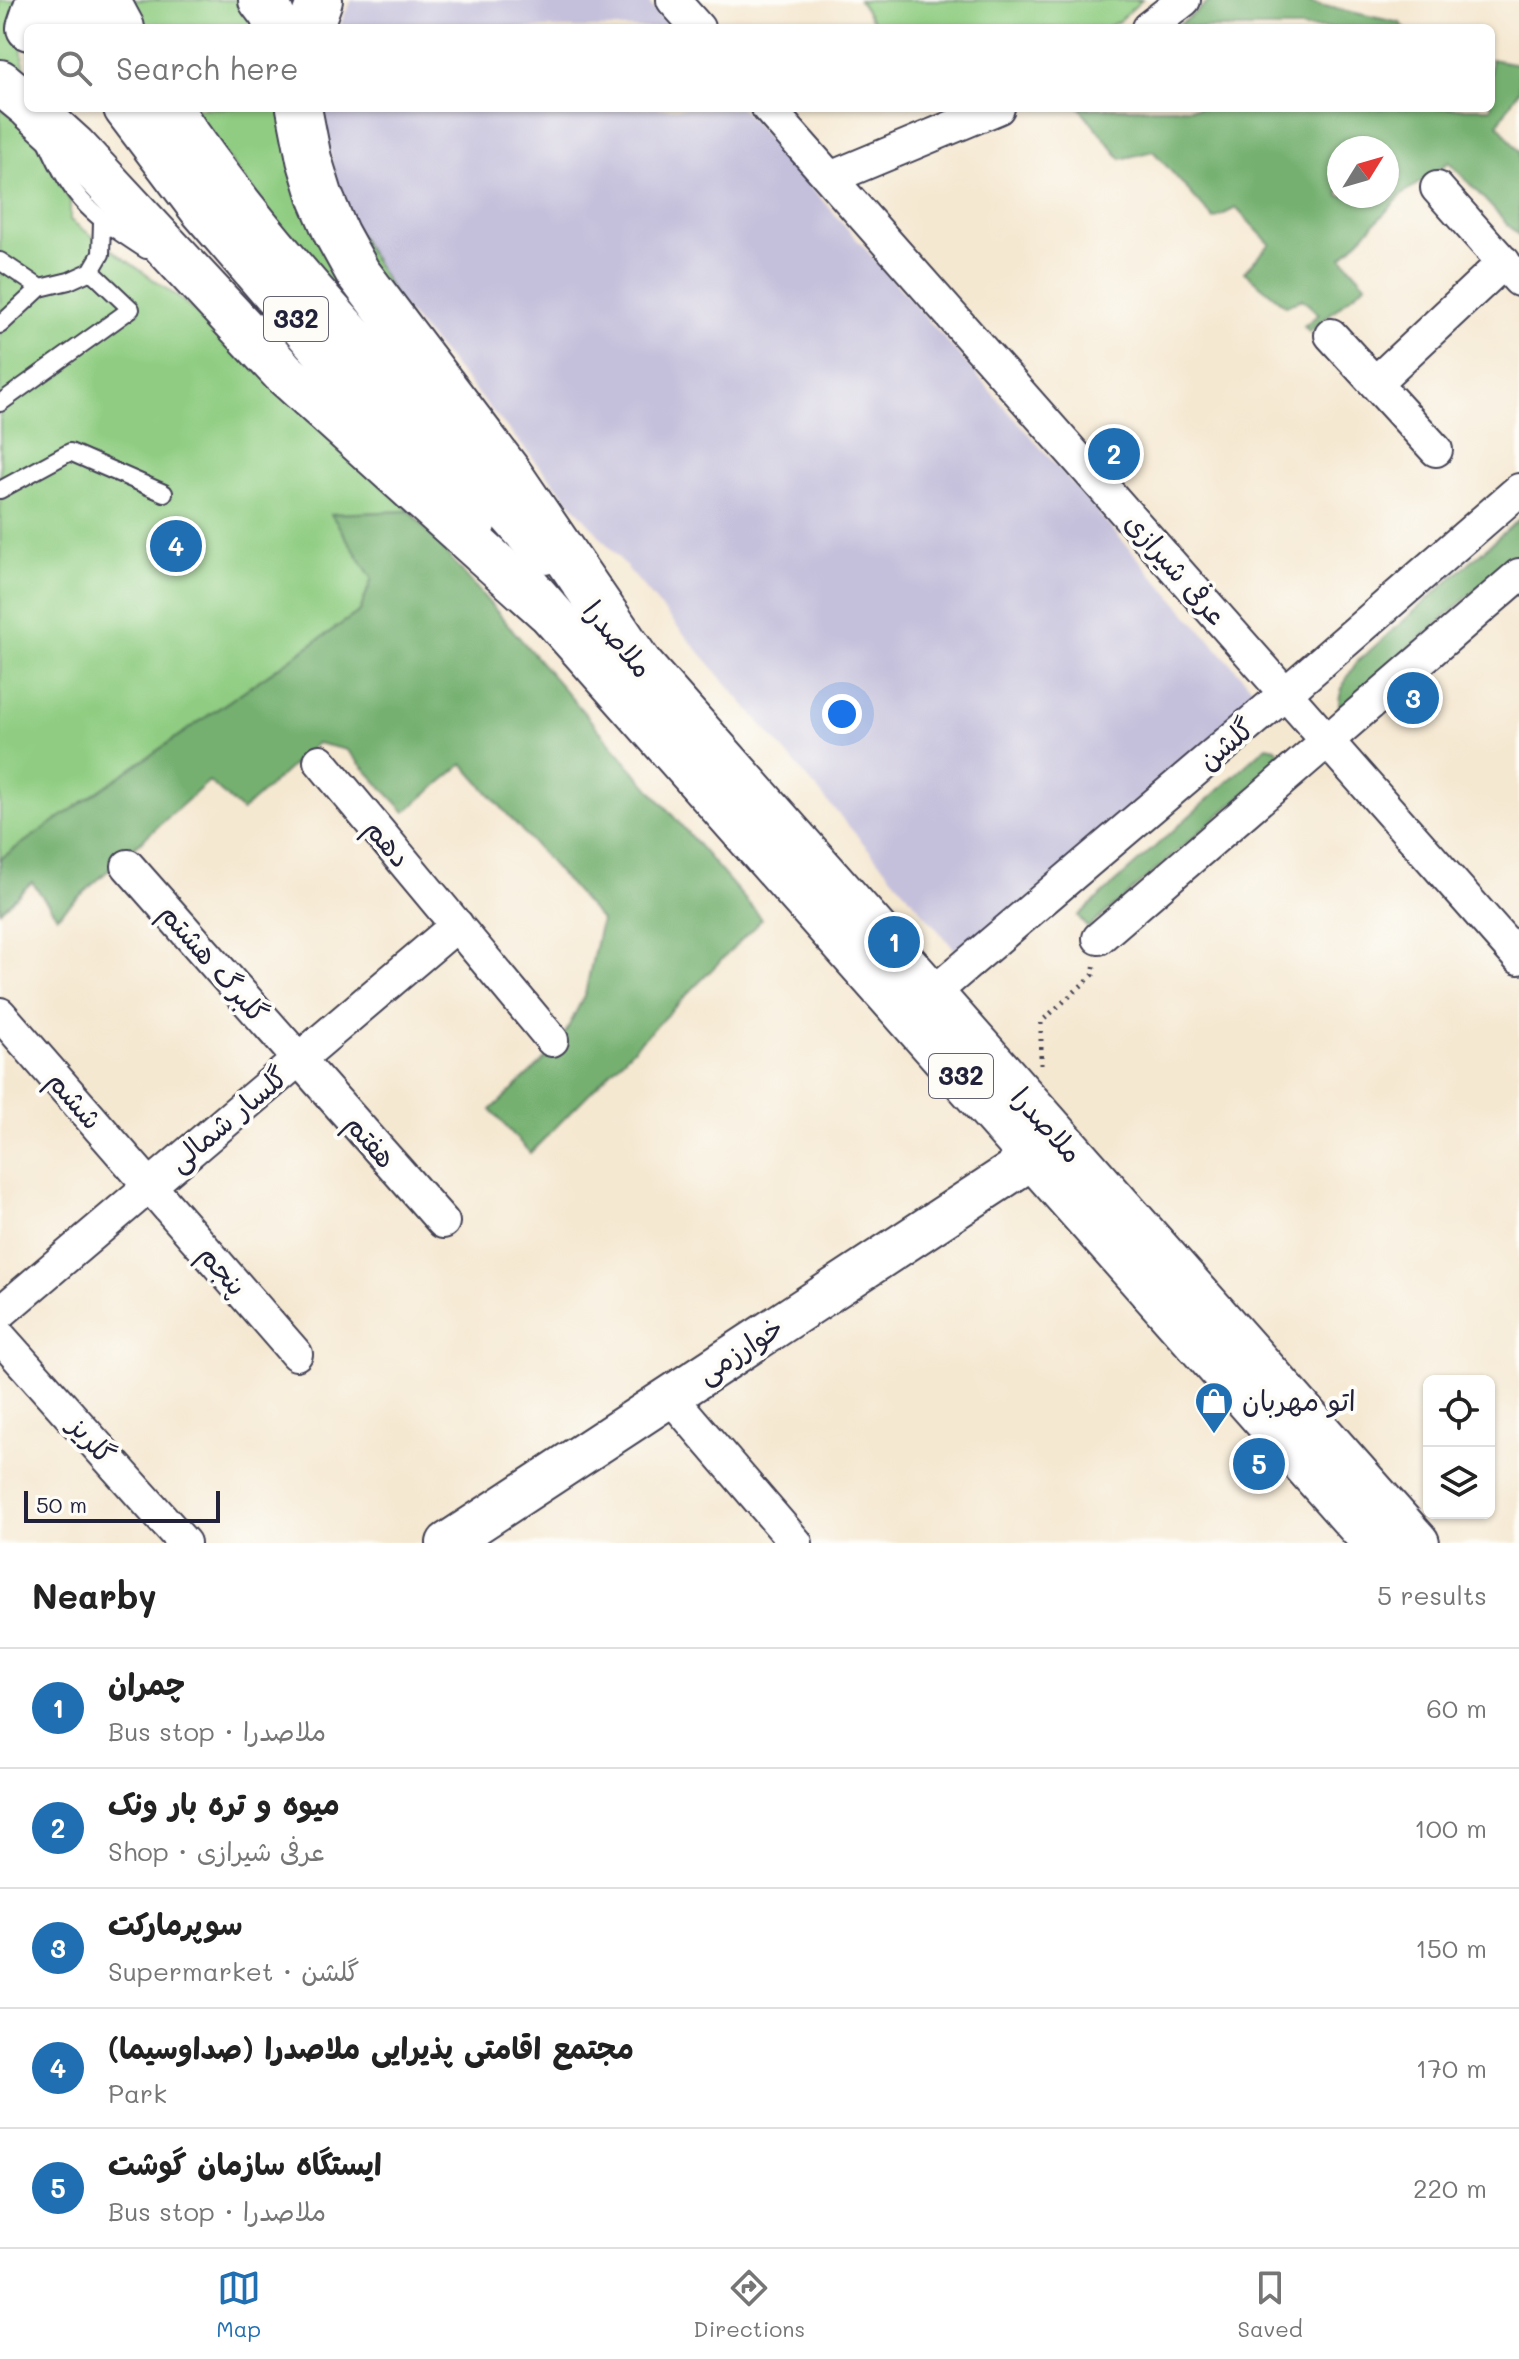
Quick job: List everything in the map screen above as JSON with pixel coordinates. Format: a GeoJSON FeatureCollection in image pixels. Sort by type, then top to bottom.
{"type":"FeatureCollection","features":[{"type":"Feature","properties":{"kind":"main road"},"geometry":{"type":"LineString","coordinates":[[30,24],[42,0]]}},
{"type":"Feature","properties":{"kind":"main road"},"geometry":{"type":"LineString","coordinates":[[63,0],[76,24]]}},
{"type":"Feature","properties":{"kind":"main road"},"geometry":{"type":"LineString","coordinates":[[107,0],[120,24]]}},
{"type":"Feature","properties":{"kind":"main road"},"geometry":{"type":"LineString","coordinates":[[261,0],[275,24]]}},
{"type":"Feature","properties":{"kind":"main road"},"geometry":{"type":"LineString","coordinates":[[311,24],[320,0]]}},
{"type":"Feature","properties":{"kind":"main road"},"geometry":{"type":"LineString","coordinates":[[0,82],[24,99]]}},
{"type":"Feature","properties":{"kind":"main road"},"geometry":{"type":"LineString","coordinates":[[41,112],[283,372],[547,610]]}},
{"type":"Feature","properties":{"kind":"main road"},"geometry":{"type":"LineString","coordinates":[[300,112],[321,198],[358,273],[507,470],[645,672]]}},
{"type":"Feature","properties":{"kind":"main road","name":"332"},"geometry":{"type":"LineString","coordinates":[[144,114],[221,181],[475,498]]}},
{"type":"Feature","properties":{"kind":"main road","name":"332"},"geometry":{"type":"LineString","coordinates":[[144,114],[202,209],[475,498]]}},
{"type":"Feature","properties":{"kind":"main road","name":"ملاصدرا"},"geometry":{"type":"LineString","coordinates":[[475,498],[645,672],[931,995],[1037,1138],[1375,1543]]}},
{"type":"Feature","properties":{"kind":"main road","name":"ملاصدرا"},"geometry":{"type":"LineString","coordinates":[[475,498],[547,610],[1417,1543]]}},
{"type":"Feature","properties":{"kind":"street"},"geometry":{"type":"LineString","coordinates":[[673,0],[694,24]]}},
{"type":"Feature","properties":{"kind":"street"},"geometry":{"type":"LineString","coordinates":[[1153,24],[1184,0]]}},
{"type":"Feature","properties":{"kind":"street","name":"عرفی شیرازی"},"geometry":{"type":"LineString","coordinates":[[772,112],[1519,958]]}},
{"type":"Feature","properties":{"kind":"street"},"geometry":{"type":"LineString","coordinates":[[830,178],[988,112]]}},
{"type":"Feature","properties":{"kind":"street"},"geometry":{"type":"LineString","coordinates":[[1376,382],[1511,271],[1437,188]]}},
{"type":"Feature","properties":{"kind":"street"},"geometry":{"type":"LineString","coordinates":[[1331,335],[1436,450]]}},
{"type":"Feature","properties":{"kind":"street","name":"گلشن"},"geometry":{"type":"LineString","coordinates":[[931,995],[1519,490]]}},
{"type":"Feature","properties":{"kind":"street"},"geometry":{"type":"LineString","coordinates":[[1099,938],[1519,575]]}},
{"type":"Feature","properties":{"kind":"street","name":"دهم"},"geometry":{"type":"LineString","coordinates":[[320,761],[552,1040]]}},
{"type":"Feature","properties":{"kind":"street","name":"گلبرگ هشتم"},"geometry":{"type":"LineString","coordinates":[[128,866],[299,1059]]}},
{"type":"Feature","properties":{"kind":"street","name":"گلسار شمالی"},"geometry":{"type":"LineString","coordinates":[[0,1313],[457,925]]}},
{"type":"Feature","properties":{"kind":"street","name":"ششم"},"geometry":{"type":"LineString","coordinates":[[0,1014],[151,1185]]}},
{"type":"Feature","properties":{"kind":"street","name":"هفتم"},"geometry":{"type":"LineString","coordinates":[[299,1059],[443,1222]]}},
{"type":"Feature","properties":{"kind":"street","name":"خوارزمی"},"geometry":{"type":"LineString","coordinates":[[447,1543],[670,1396],[1037,1138]]}},
{"type":"Feature","properties":{"kind":"street","name":"پنجم"},"geometry":{"type":"LineString","coordinates":[[151,1185],[296,1354]]}},
{"type":"Feature","properties":{"kind":"street","name":"گلریز"},"geometry":{"type":"LineString","coordinates":[[0,1337],[169,1538]]}},
{"type":"Feature","properties":{"kind":"street"},"geometry":{"type":"LineString","coordinates":[[670,1396],[796,1543]]}},
{"type":"Feature","properties":{"kind":"lane"},"geometry":{"type":"LineString","coordinates":[[38,112],[49,147],[66,181],[83,204],[102,222],[148,251],[187,269]]}},
{"type":"Feature","properties":{"kind":"lane"},"geometry":{"type":"LineString","coordinates":[[0,325],[40,288],[69,281],[91,271],[101,254],[102,222]]}},
{"type":"Feature","properties":{"kind":"lane"},"geometry":{"type":"LineString","coordinates":[[0,261],[40,288]]}},
{"type":"Feature","properties":{"kind":"lane"},"geometry":{"type":"LineString","coordinates":[[0,403],[131,309],[91,271]]}},
{"type":"Feature","properties":{"kind":"lane"},"geometry":{"type":"LineString","coordinates":[[0,490],[70,452],[164,493]]}},
{"type":"Feature","properties":{"kind":"path"},"geometry":{"type":"LineString","coordinates":[[1037,1138],[1041,1022],[1093,975],[1099,938]]}},
{"type":"Feature","properties":{"kind":"shaded area"},"geometry":{"type":"Polygon","coordinates":[[[352,0],[646,0],[667,24],[341,24],[352,0]]]}},
{"type":"Feature","properties":{"kind":"shaded area"},"geometry":{"type":"Polygon","coordinates":[[[324,112],[745,112],[1262,699],[961,957],[374,273],[336,186],[324,112]]]}},
{"type":"Feature","properties":{"kind":"green space"},"geometry":{"type":"Polygon","coordinates":[[[0,0],[31,0],[22,39],[24,77],[0,68],[0,0]]]}},
{"type":"Feature","properties":{"kind":"green space"},"geometry":{"type":"Polygon","coordinates":[[[122,0],[248,0],[264,24],[134,24],[122,0]]]}},
{"type":"Feature","properties":{"kind":"green space"},"geometry":{"type":"Polygon","coordinates":[[[859,0],[1142,0],[1113,24],[874,24],[859,0]]]}},
{"type":"Feature","properties":{"kind":"green space"},"geometry":{"type":"Polygon","coordinates":[[[1212,0],[1298,0],[1401,24],[1180,24],[1212,0]]]}},
{"type":"Feature","properties":{"kind":"green space"},"geometry":{"type":"Polygon","coordinates":[[[1495,60],[1519,64],[1519,90],[1498,124],[1519,152],[1519,236],[1449,162],[1399,198],[1399,136],[1327,136],[1327,208],[1389,208],[1342,257],[1366,284],[1309,332],[1304,326],[1319,314],[1302,299],[1286,306],[1244,272],[1270,244],[1236,208],[1214,219],[1153,151],[1121,159],[1083,112],[1495,112],[1495,60]]]}},
{"type":"Feature","properties":{"kind":"green space"},"geometry":{"type":"Polygon","coordinates":[[[0,107],[31,132],[70,201],[70,220],[182,300],[410,511],[331,514],[372,578],[360,611],[0,859],[0,107]]]}},
{"type":"Feature","properties":{"kind":"green space"},"geometry":{"type":"Polygon","coordinates":[[[193,112],[287,112],[493,464],[334,298],[193,112]]]}},
{"type":"Feature","properties":{"kind":"green space"},"geometry":{"type":"Polygon","coordinates":[[[410,511],[762,919],[530,1153],[491,1110],[558,1047],[585,994],[601,920],[463,764],[405,812],[347,750],[317,743],[242,811],[209,781],[57,916],[32,882],[0,911],[0,859],[360,611],[372,578],[331,514],[410,511]]]}},
{"type":"Feature","properties":{"kind":"green space"},"geometry":{"type":"Polygon","coordinates":[[[1519,519],[1519,552],[1339,709],[1342,690],[1357,662],[1519,519]]]}},
{"type":"Feature","properties":{"kind":"green space"},"geometry":{"type":"Polygon","coordinates":[[[1267,746],[1276,748],[1281,755],[1280,763],[1088,928],[1078,916],[1267,746]]]}},
{"type":"Feature","properties":{"kind":"place","name":"میوه و تره بار ونک"},"geometry":{"type":"Point","coordinates":[1114,454]}},
{"type":"Feature","properties":{"kind":"place","name":"مجتمع اقامتی پذیرایی ملاصدرا (صداوسیما)"},"geometry":{"type":"Point","coordinates":[176,546]}},
{"type":"Feature","properties":{"kind":"place","name":"سوپرمارکت"},"geometry":{"type":"Point","coordinates":[1413,698]}},
{"type":"Feature","properties":{"kind":"place","name":"چمران"},"geometry":{"type":"Point","coordinates":[894,942]}},
{"type":"Feature","properties":{"kind":"place","name":"اتو مهربان"},"geometry":{"type":"Point","coordinates":[1214,1435]}},
{"type":"Feature","properties":{"kind":"place","name":"ایستگاه سازمان گوشت"},"geometry":{"type":"Point","coordinates":[1259,1464]}}]}
